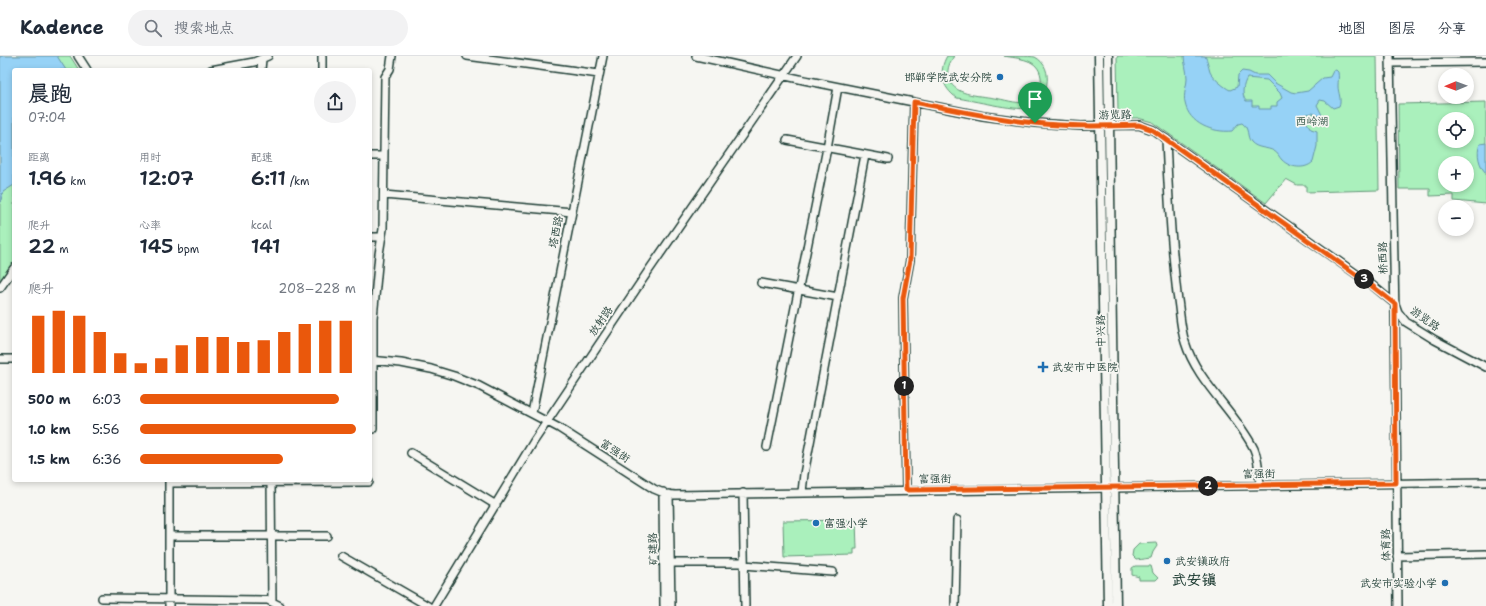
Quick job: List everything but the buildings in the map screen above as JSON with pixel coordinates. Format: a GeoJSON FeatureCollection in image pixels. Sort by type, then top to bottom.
{"type":"FeatureCollection","features":[{"type":"Feature","properties":{"kind":"main road","name":"中兴路"},"geometry":{"type":"LineString","coordinates":[[1099,56],[1110,487],[1116,606]]}},
{"type":"Feature","properties":{"kind":"main road","name":"中兴路"},"geometry":{"type":"LineString","coordinates":[[1108,56],[1110,487],[1108,606]]}},
{"type":"Feature","properties":{"kind":"street"},"geometry":{"type":"LineString","coordinates":[[78,56],[86,68]]}},
{"type":"Feature","properties":{"kind":"street"},"geometry":{"type":"LineString","coordinates":[[322,56],[322,68]]}},
{"type":"Feature","properties":{"kind":"street"},"geometry":{"type":"LineString","coordinates":[[372,347],[382,237],[384,195],[385,77],[390,69],[392,56]]}},
{"type":"Feature","properties":{"kind":"street"},"geometry":{"type":"LineString","coordinates":[[467,56],[599,74]]}},
{"type":"Feature","properties":{"kind":"street","name":"塔西路"},"geometry":{"type":"LineString","coordinates":[[532,413],[603,56]]}},
{"type":"Feature","properties":{"kind":"street","name":"游览路"},"geometry":{"type":"LineString","coordinates":[[696,56],[783,76],[983,116],[1035,123],[1081,126],[1144,126],[1166,139],[1372,286],[1395,304],[1398,312],[1406,322],[1472,361],[1486,367]]}},
{"type":"Feature","properties":{"kind":"street","name":"放射路"},"geometry":{"type":"LineString","coordinates":[[434,606],[548,422],[653,264],[797,56]]}},
{"type":"Feature","properties":{"kind":"street"},"geometry":{"type":"LineString","coordinates":[[222,68],[254,62],[265,57]]}},
{"type":"Feature","properties":{"kind":"street"},"geometry":{"type":"LineString","coordinates":[[262,68],[265,57]]}},
{"type":"Feature","properties":{"kind":"street"},"geometry":{"type":"LineString","coordinates":[[1390,60],[1486,62]]}},
{"type":"Feature","properties":{"kind":"street","name":"桥西路"},"geometry":{"type":"LineString","coordinates":[[1390,60],[1395,304],[1396,483]]}},
{"type":"Feature","properties":{"kind":"street"},"geometry":{"type":"LineString","coordinates":[[767,447],[838,87]]}},
{"type":"Feature","properties":{"kind":"street"},"geometry":{"type":"LineString","coordinates":[[906,490],[903,298],[910,260],[914,102]]}},
{"type":"Feature","properties":{"kind":"street"},"geometry":{"type":"LineString","coordinates":[[1166,139],[1170,228],[1174,271],[1185,342],[1198,370],[1235,417],[1254,450],[1258,462],[1260,485]]}},
{"type":"Feature","properties":{"kind":"street"},"geometry":{"type":"LineString","coordinates":[[787,140],[888,159]]}},
{"type":"Feature","properties":{"kind":"street"},"geometry":{"type":"LineString","coordinates":[[802,492],[804,474],[865,155]]}},
{"type":"Feature","properties":{"kind":"street"},"geometry":{"type":"LineString","coordinates":[[372,156],[384,156]]}},
{"type":"Feature","properties":{"kind":"street"},"geometry":{"type":"LineString","coordinates":[[384,195],[572,212]]}},
{"type":"Feature","properties":{"kind":"street"},"geometry":{"type":"LineString","coordinates":[[372,237],[382,237]]}},
{"type":"Feature","properties":{"kind":"street"},"geometry":{"type":"LineString","coordinates":[[0,288],[12,271]]}},
{"type":"Feature","properties":{"kind":"street"},"geometry":{"type":"LineString","coordinates":[[761,282],[838,297]]}},
{"type":"Feature","properties":{"kind":"street"},"geometry":{"type":"LineString","coordinates":[[0,359],[12,359]]}},
{"type":"Feature","properties":{"kind":"street","name":"富强街"},"geometry":{"type":"LineString","coordinates":[[372,361],[418,366],[454,376],[479,386],[548,422],[643,482],[666,493],[1486,482]]}},
{"type":"Feature","properties":{"kind":"street"},"geometry":{"type":"LineString","coordinates":[[372,395],[372,429]]}},
{"type":"Feature","properties":{"kind":"street"},"geometry":{"type":"LineString","coordinates":[[412,453],[496,505]]}},
{"type":"Feature","properties":{"kind":"street"},"geometry":{"type":"LineString","coordinates":[[169,482],[169,602]]}},
{"type":"Feature","properties":{"kind":"street"},"geometry":{"type":"LineString","coordinates":[[271,482],[272,602]]}},
{"type":"Feature","properties":{"kind":"street","name":"体育路"},"geometry":{"type":"LineString","coordinates":[[1396,483],[1398,606]]}},
{"type":"Feature","properties":{"kind":"street","name":"矿建路"},"geometry":{"type":"LineString","coordinates":[[666,493],[671,606]]}},
{"type":"Feature","properties":{"kind":"street","name":"矿建路"},"geometry":{"type":"LineString","coordinates":[[664,606],[666,493]]}},
{"type":"Feature","properties":{"kind":"street"},"geometry":{"type":"LineString","coordinates":[[743,493],[745,606]]}},
{"type":"Feature","properties":{"kind":"street"},"geometry":{"type":"LineString","coordinates":[[955,606],[957,520]]}},
{"type":"Feature","properties":{"kind":"street"},"geometry":{"type":"LineString","coordinates":[[169,536],[327,536]]}},
{"type":"Feature","properties":{"kind":"street"},"geometry":{"type":"LineString","coordinates":[[1397,556],[1486,554]]}},
{"type":"Feature","properties":{"kind":"street"},"geometry":{"type":"LineString","coordinates":[[341,556],[428,606]]}},
{"type":"Feature","properties":{"kind":"street"},"geometry":{"type":"LineString","coordinates":[[670,563],[744,564],[833,572]]}},
{"type":"Feature","properties":{"kind":"street"},"geometry":{"type":"LineString","coordinates":[[102,598],[169,602],[262,600],[272,602],[280,606]]}},
{"type":"Feature","properties":{"kind":"green space"},"geometry":{"type":"Polygon","coordinates":[[[0,56],[70,56],[78,68],[12,68],[12,265],[0,282],[0,56]]]}},
{"type":"Feature","properties":{"kind":"green space"},"geometry":{"type":"Polygon","coordinates":[[[947,56],[954,56],[948,70],[950,83],[960,91],[973,95],[1013,102],[1028,101],[1035,96],[1041,85],[1041,77],[1036,66],[1027,60],[1004,56],[1035,57],[1042,62],[1046,69],[1047,84],[1040,99],[1034,105],[1021,109],[957,98],[948,89],[943,79],[943,67],[947,56]]]}},
{"type":"Feature","properties":{"kind":"green space","name":"西岭湖"},"geometry":{"type":"Polygon","coordinates":[[[1117,56],[1377,56],[1379,190],[1306,192],[1306,185],[1297,185],[1286,179],[1266,203],[1152,122],[1138,118],[1124,118],[1120,116],[1118,112],[1117,56]]]}},
{"type":"Feature","properties":{"kind":"green space"},"geometry":{"type":"Polygon","coordinates":[[[1474,102],[1486,102],[1486,204],[1474,203],[1474,200],[1454,200],[1454,195],[1430,196],[1430,189],[1399,189],[1398,104],[1474,104],[1474,102]]]}},
{"type":"Feature","properties":{"kind":"green space"},"geometry":{"type":"Polygon","coordinates":[[[856,520],[857,549],[854,549],[854,555],[784,557],[783,521],[856,520]]]}},
{"type":"Feature","properties":{"kind":"green space"},"geometry":{"type":"Polygon","coordinates":[[[1156,543],[1157,546],[1151,558],[1136,560],[1132,556],[1133,550],[1139,544],[1156,543]]]}},
{"type":"Feature","properties":{"kind":"green space"},"geometry":{"type":"Polygon","coordinates":[[[1135,566],[1151,566],[1153,573],[1158,578],[1156,580],[1139,580],[1139,577],[1132,575],[1132,568],[1135,566]]]}},
{"type":"Feature","properties":{"kind":"water"},"geometry":{"type":"Polygon","coordinates":[[[0,56],[57,56],[65,68],[12,68],[12,186],[3,192],[0,204],[0,56]]]}},
{"type":"Feature","properties":{"kind":"water"},"geometry":{"type":"Polygon","coordinates":[[[1184,56],[1205,56],[1211,74],[1230,90],[1237,87],[1238,75],[1242,71],[1255,75],[1267,75],[1275,83],[1291,92],[1296,93],[1308,91],[1323,78],[1330,77],[1333,71],[1336,70],[1338,72],[1339,106],[1333,108],[1325,101],[1320,100],[1317,105],[1322,115],[1320,117],[1313,113],[1306,114],[1306,121],[1311,129],[1317,131],[1317,146],[1313,162],[1310,165],[1302,167],[1285,163],[1274,151],[1253,144],[1246,128],[1242,123],[1238,124],[1232,131],[1225,131],[1210,129],[1197,122],[1191,117],[1185,103],[1184,96],[1187,72],[1184,56]],[[1247,78],[1244,84],[1244,99],[1246,101],[1252,101],[1252,106],[1259,106],[1259,109],[1271,109],[1271,106],[1277,106],[1277,102],[1282,98],[1280,93],[1267,80],[1247,78]]]}},
{"type":"Feature","properties":{"kind":"water"},"geometry":{"type":"Polygon","coordinates":[[[1486,143],[1486,173],[1480,163],[1478,151],[1480,144],[1486,143]]]}},
{"type":"Feature","properties":{"kind":"place","name":"邯郸学院武安分院"},"geometry":{"type":"Point","coordinates":[1000,77]}},
{"type":"Feature","properties":{"kind":"place","name":"武安市中医院"},"geometry":{"type":"Point","coordinates":[1043,367]}},
{"type":"Feature","properties":{"kind":"place","name":"富强小学"},"geometry":{"type":"Point","coordinates":[816,523]}},
{"type":"Feature","properties":{"kind":"place","name":"武安镇政府"},"geometry":{"type":"Point","coordinates":[1167,561]}},
{"type":"Feature","properties":{"kind":"place","name":"武安市实验小学"},"geometry":{"type":"Point","coordinates":[1445,583]}},
{"type":"Feature","properties":{"kind":"district","name":"武安镇"},"geometry":{"type":"Point","coordinates":[1194,580]}},
{"type":"Feature","properties":{"kind":"route"},"geometry":{"type":"LineString","coordinates":[[914,102],[983,116],[1035,123],[1081,126],[1139,125],[1148,127],[1372,286],[1395,304],[1396,483],[906,490],[903,298],[910,260],[914,102]]}}]}
